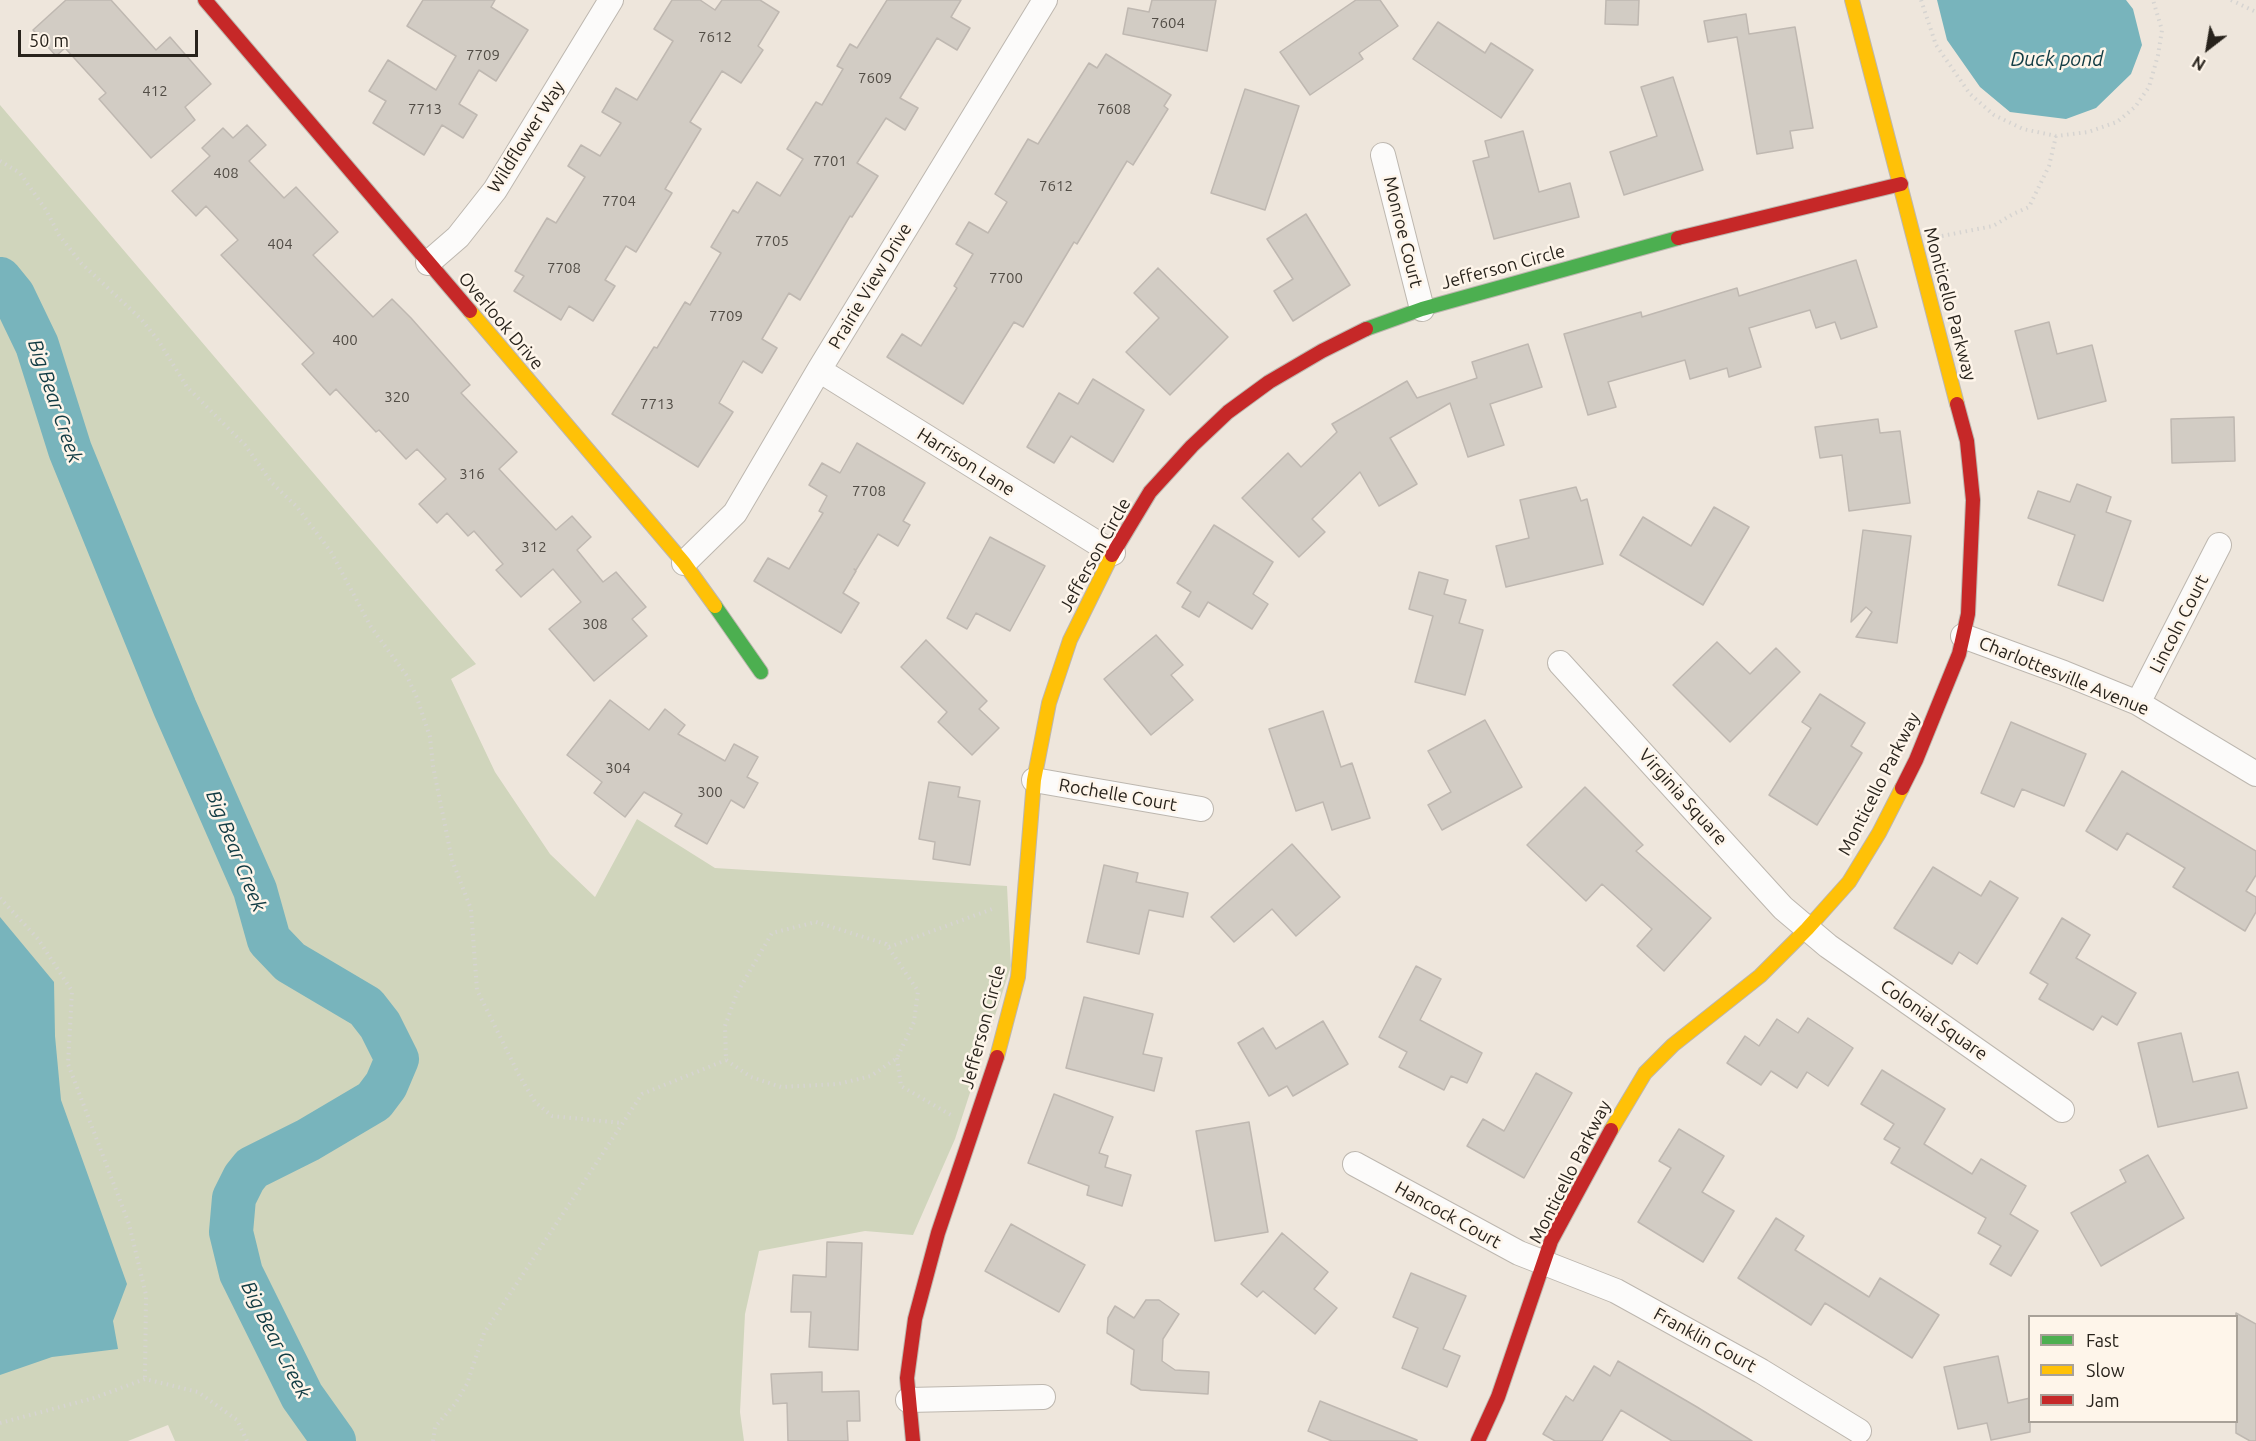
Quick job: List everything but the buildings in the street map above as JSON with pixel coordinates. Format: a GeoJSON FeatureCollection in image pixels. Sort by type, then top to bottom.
{"type":"FeatureCollection","features":[{"type":"Feature","properties":{"kind":"street","name":"Overlook Drive"},"geometry":{"type":"LineString","coordinates":[[205,0],[684,563],[761,672]]}},
{"type":"Feature","properties":{"kind":"street","name":"Wildflower Way"},"geometry":{"type":"LineString","coordinates":[[428,262],[458,237],[495,190],[611,0]]}},
{"type":"Feature","properties":{"kind":"street","name":"Prairie View Drive"},"geometry":{"type":"LineString","coordinates":[[684,563],[735,513],[819,370],[1045,0]]}},
{"type":"Feature","properties":{"kind":"street","name":"Monticello Parkway"},"geometry":{"type":"LineString","coordinates":[[1478,1441],[1498,1398],[1551,1241],[1619,1114],[1645,1073],[1673,1045],[1760,976],[1850,882],[1879,833],[1916,760],[1959,654],[1968,614],[1973,500],[1967,441],[1852,0]]}},
{"type":"Feature","properties":{"kind":"street","name":"Monroe Court"},"geometry":{"type":"LineString","coordinates":[[1383,155],[1422,309]]}},
{"type":"Feature","properties":{"kind":"street","name":"Jefferson Circle"},"geometry":{"type":"LineString","coordinates":[[913,1441],[907,1378],[915,1319],[938,1233],[990,1078],[1018,977],[1034,780],[1049,703],[1070,640],[1113,553],[1150,492],[1192,446],[1228,412],[1269,382],[1322,351],[1370,327],[1422,309],[1662,242],[1901,184]]}},
{"type":"Feature","properties":{"kind":"street","name":"Harrison Lane"},"geometry":{"type":"LineString","coordinates":[[819,370],[1113,553]]}},
{"type":"Feature","properties":{"kind":"street","name":"Lincoln Court"},"geometry":{"type":"LineString","coordinates":[[2138,703],[2219,545]]}},
{"type":"Feature","properties":{"kind":"street","name":"Charlottesville Avenue"},"geometry":{"type":"LineString","coordinates":[[1963,636],[2138,703],[2256,774]]}},
{"type":"Feature","properties":{"kind":"street","name":"Virginia Square"},"geometry":{"type":"LineString","coordinates":[[1560,663],[1783,908],[1807,929]]}},
{"type":"Feature","properties":{"kind":"street","name":"Rochelle Court"},"geometry":{"type":"LineString","coordinates":[[1034,780],[1201,809]]}},
{"type":"Feature","properties":{"kind":"street","name":"Colonial Square"},"geometry":{"type":"LineString","coordinates":[[1807,929],[2062,1110]]}},
{"type":"Feature","properties":{"kind":"street","name":"Hancock Court"},"geometry":{"type":"LineString","coordinates":[[1355,1164],[1519,1253],[1543,1263]]}},
{"type":"Feature","properties":{"kind":"street","name":"Franklin Court"},"geometry":{"type":"LineString","coordinates":[[1543,1263],[1616,1290],[1761,1371],[1859,1431]]}},
{"type":"Feature","properties":{"kind":"street"},"geometry":{"type":"LineString","coordinates":[[908,1400],[1043,1397]]}},
{"type":"Feature","properties":{"kind":"path"},"geometry":{"type":"LineString","coordinates":[[1921,0],[1936,45],[1970,94],[1994,115],[2023,129],[2056,136],[2088,132],[2117,122],[2135,107],[2149,87],[2158,55],[2162,30],[2153,0]]}},
{"type":"Feature","properties":{"kind":"path"},"geometry":{"type":"LineString","coordinates":[[2231,0],[2256,12]]}},
{"type":"Feature","properties":{"kind":"path"},"geometry":{"type":"LineString","coordinates":[[1915,242],[1993,226],[2029,207],[2049,166],[2056,136]]}},
{"type":"Feature","properties":{"kind":"path"},"geometry":{"type":"LineString","coordinates":[[0,161],[20,173],[36,194],[59,235],[81,263],[141,319],[158,340],[187,387],[245,445],[272,483],[297,507],[332,552],[371,627],[407,676],[417,698],[430,737],[433,766],[452,860],[471,909],[477,990],[519,1074],[535,1102],[552,1116],[622,1123]]}},
{"type":"Feature","properties":{"kind":"path"},"geometry":{"type":"LineString","coordinates":[[889,947],[1024,897]]}},
{"type":"Feature","properties":{"kind":"path"},"geometry":{"type":"LineString","coordinates":[[0,898],[38,939],[72,991],[68,1064],[129,1224],[146,1295],[146,1379]]}},
{"type":"Feature","properties":{"kind":"path"},"geometry":{"type":"LineString","coordinates":[[816,922],[886,944],[918,991],[914,1022],[897,1058],[871,1076],[838,1084],[781,1087],[751,1077],[726,1060],[725,1026],[737,993],[772,933],[816,922]]}},
{"type":"Feature","properties":{"kind":"path"},"geometry":{"type":"LineString","coordinates":[[897,1058],[901,1086],[974,1129]]}},
{"type":"Feature","properties":{"kind":"path"},"geometry":{"type":"LineString","coordinates":[[432,1441],[435,1427],[455,1404],[467,1384],[484,1333],[642,1094],[726,1060]]}},
{"type":"Feature","properties":{"kind":"path"},"geometry":{"type":"LineString","coordinates":[[0,1424],[94,1398],[146,1379],[198,1392],[237,1420],[247,1441]]}},
{"type":"Feature","properties":{"kind":"green space"},"geometry":{"type":"Polygon","coordinates":[[[0,105],[476,664],[451,679],[495,772],[550,854],[595,897],[637,819],[715,868],[1007,886],[1011,966],[955,1139],[913,1235],[865,1231],[759,1251],[745,1314],[740,1412],[744,1441],[175,1441],[168,1425],[128,1441],[0,1441],[0,105]]]}},
{"type":"Feature","properties":{"kind":"water","name":"Duck pond"},"geometry":{"type":"Polygon","coordinates":[[[1937,0],[2126,0],[2133,9],[2142,45],[2131,74],[2096,108],[2066,119],[2010,112],[1980,87],[1947,40],[1937,0]]]}},
{"type":"Feature","properties":{"kind":"water"},"geometry":{"type":"Polygon","coordinates":[[[0,917],[54,982],[55,1036],[61,1100],[127,1284],[113,1321],[118,1349],[52,1357],[0,1375],[0,917]]]}},
{"type":"Feature","properties":{"kind":"waterway","name":"Big Bear Creek"},"geometry":{"type":"LineString","coordinates":[[0,279],[13,295],[37,345],[70,450],[175,708],[255,890],[269,940],[290,962],[366,1007],[380,1025],[397,1059],[386,1085],[374,1101],[308,1140],[252,1168],[234,1198],[231,1232],[241,1273],[302,1396],[334,1441]]}},
{"type":"Feature","properties":{"kind":"traffic: fast"},"geometry":{"type":"LineString","coordinates":[[1366,329],[1422,309],[1678,238]]}},
{"type":"Feature","properties":{"kind":"traffic: fast"},"geometry":{"type":"LineString","coordinates":[[715,606],[761,672]]}},
{"type":"Feature","properties":{"kind":"traffic: slow"},"geometry":{"type":"LineString","coordinates":[[1852,0],[1957,404]]}},
{"type":"Feature","properties":{"kind":"traffic: slow"},"geometry":{"type":"LineString","coordinates":[[470,311],[684,563],[715,606]]}},
{"type":"Feature","properties":{"kind":"traffic: slow"},"geometry":{"type":"LineString","coordinates":[[997,1057],[1018,977],[1034,780],[1049,703],[1070,640],[1112,555]]}},
{"type":"Feature","properties":{"kind":"traffic: slow"},"geometry":{"type":"LineString","coordinates":[[1611,1130],[1645,1073],[1673,1045],[1760,976],[1807,929],[1849,882],[1879,833],[1902,788]]}},
{"type":"Feature","properties":{"kind":"traffic: jam"},"geometry":{"type":"LineString","coordinates":[[205,0],[470,311]]}},
{"type":"Feature","properties":{"kind":"traffic: jam"},"geometry":{"type":"LineString","coordinates":[[1678,238],[1901,184]]}},
{"type":"Feature","properties":{"kind":"traffic: jam"},"geometry":{"type":"LineString","coordinates":[[1112,555],[1150,492],[1192,446],[1228,412],[1269,382],[1366,329]]}},
{"type":"Feature","properties":{"kind":"traffic: jam"},"geometry":{"type":"LineString","coordinates":[[1902,788],[1916,760],[1959,654],[1968,614],[1973,500],[1967,441],[1957,404]]}},
{"type":"Feature","properties":{"kind":"traffic: jam"},"geometry":{"type":"LineString","coordinates":[[913,1441],[907,1378],[915,1319],[938,1233],[997,1057]]}},
{"type":"Feature","properties":{"kind":"traffic: jam"},"geometry":{"type":"LineString","coordinates":[[1478,1441],[1498,1397],[1551,1241],[1611,1130]]}}]}
